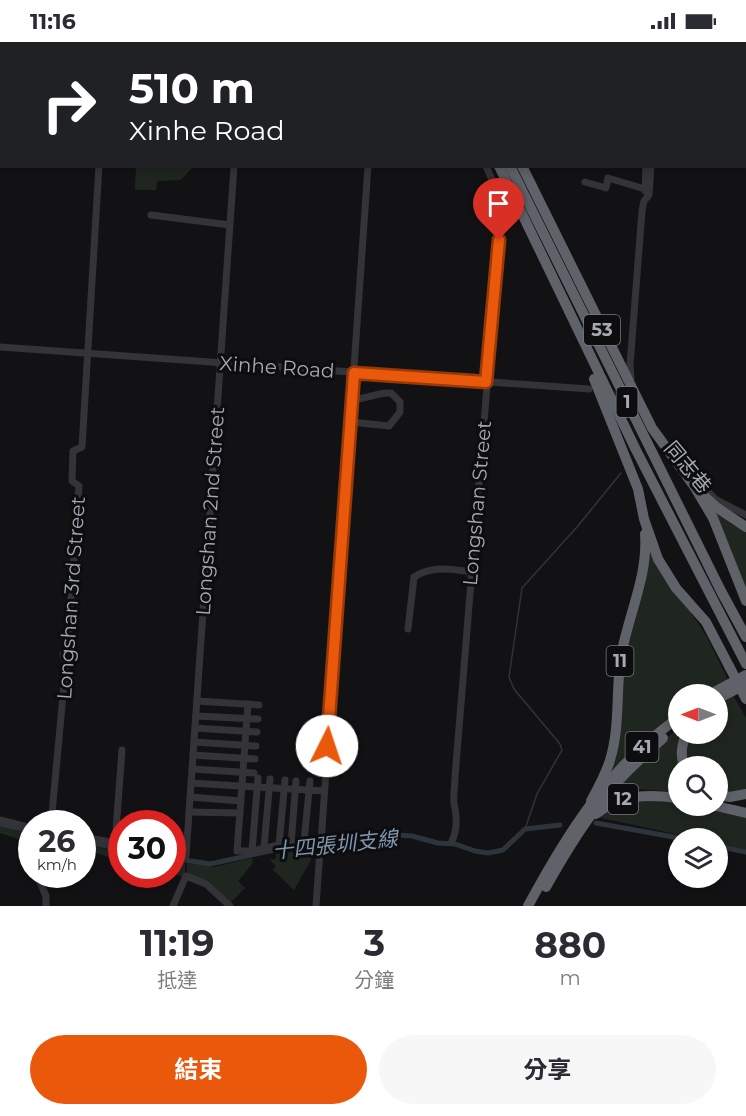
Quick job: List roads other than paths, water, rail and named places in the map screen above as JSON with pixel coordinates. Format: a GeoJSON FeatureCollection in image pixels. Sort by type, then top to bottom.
{"type":"FeatureCollection","features":[{"type":"Feature","properties":{"kind":"highway","name":"1"},"geometry":{"type":"LineString","coordinates":[[500,168],[636,450],[744,660]]}},
{"type":"Feature","properties":{"kind":"highway","name":"1"},"geometry":{"type":"LineString","coordinates":[[511,168],[746,637]]}},
{"type":"Feature","properties":{"kind":"highway","name":"53"},"geometry":{"type":"LineString","coordinates":[[523,168],[652,428],[694,486]]}},
{"type":"Feature","properties":{"kind":"highway"},"geometry":{"type":"LineString","coordinates":[[545,261],[631,470],[658,559],[667,574],[706,622],[746,699]]}},
{"type":"Feature","properties":{"kind":"highway"},"geometry":{"type":"LineString","coordinates":[[694,486],[716,507],[746,527]]}},
{"type":"Feature","properties":{"kind":"highway"},"geometry":{"type":"LineString","coordinates":[[694,486],[724,542],[746,601]]}},
{"type":"Feature","properties":{"kind":"highway","name":"11"},"geometry":{"type":"LineString","coordinates":[[591,801],[604,776],[613,749],[620,664],[645,560],[644,519]]}},
{"type":"Feature","properties":{"kind":"highway"},"geometry":{"type":"LineString","coordinates":[[728,686],[746,675]]}},
{"type":"Feature","properties":{"kind":"highway"},"geometry":{"type":"LineString","coordinates":[[728,690],[746,684]]}},
{"type":"Feature","properties":{"kind":"highway","name":"41"},"geometry":{"type":"LineString","coordinates":[[611,783],[635,753],[668,726]]}},
{"type":"Feature","properties":{"kind":"highway"},"geometry":{"type":"LineString","coordinates":[[528,906],[559,850],[591,801],[668,734]]}},
{"type":"Feature","properties":{"kind":"highway"},"geometry":{"type":"LineString","coordinates":[[611,783],[627,791],[668,793]]}},
{"type":"Feature","properties":{"kind":"highway"},"geometry":{"type":"LineString","coordinates":[[536,906],[579,831],[611,783]]}},
{"type":"Feature","properties":{"kind":"highway"},"geometry":{"type":"LineString","coordinates":[[728,797],[746,794]]}},
{"type":"Feature","properties":{"kind":"highway","name":"12"},"geometry":{"type":"LineString","coordinates":[[579,831],[602,809],[617,801],[639,796],[668,796]]}},
{"type":"Feature","properties":{"kind":"highway"},"geometry":{"type":"LineString","coordinates":[[728,809],[746,813]]}},
{"type":"Feature","properties":{"kind":"street","name":"Longshan 3rd Street"},"geometry":{"type":"LineString","coordinates":[[52,810],[66,663],[63,655],[68,641],[80,486],[72,481],[71,476],[73,452],[82,447],[99,168]]}},
{"type":"Feature","properties":{"kind":"street","name":"Longshan 2nd Street"},"geometry":{"type":"LineString","coordinates":[[186,856],[234,168]]}},
{"type":"Feature","properties":{"kind":"street"},"geometry":{"type":"LineString","coordinates":[[316,906],[368,168]]}},
{"type":"Feature","properties":{"kind":"street","name":"Longshan Street"},"geometry":{"type":"LineString","coordinates":[[452,841],[456,821],[455,777],[473,572],[500,204],[499,196],[487,168]]}},
{"type":"Feature","properties":{"kind":"street"},"geometry":{"type":"LineString","coordinates":[[644,201],[645,168]]}},
{"type":"Feature","properties":{"kind":"street"},"geometry":{"type":"LineString","coordinates":[[644,201],[649,195],[651,168]]}},
{"type":"Feature","properties":{"kind":"street"},"geometry":{"type":"LineString","coordinates":[[585,182],[606,188],[608,178],[645,189]]}},
{"type":"Feature","properties":{"kind":"street","name":"同志巷"},"geometry":{"type":"LineString","coordinates":[[644,201],[630,366],[632,383],[664,438],[704,489],[715,500],[746,515]]}},
{"type":"Feature","properties":{"kind":"street"},"geometry":{"type":"LineString","coordinates":[[151,215],[230,225]]}},
{"type":"Feature","properties":{"kind":"street","name":"Xinhe Road"},"geometry":{"type":"LineString","coordinates":[[0,347],[589,389]]}},
{"type":"Feature","properties":{"kind":"street"},"geometry":{"type":"LineString","coordinates":[[351,422],[389,426],[400,412],[400,402],[391,393],[372,394],[363,399],[352,399]]}},
{"type":"Feature","properties":{"kind":"street"},"geometry":{"type":"LineString","coordinates":[[408,629],[414,577],[425,569],[447,568],[473,572]]}},
{"type":"Feature","properties":{"kind":"street"},"geometry":{"type":"LineString","coordinates":[[197,702],[259,705]]}},
{"type":"Feature","properties":{"kind":"street"},"geometry":{"type":"LineString","coordinates":[[248,704],[237,851],[252,851],[304,842],[321,845]]}},
{"type":"Feature","properties":{"kind":"street"},"geometry":{"type":"LineString","coordinates":[[196,716],[258,719]]}},
{"type":"Feature","properties":{"kind":"street"},"geometry":{"type":"LineString","coordinates":[[195,728],[257,732]]}},
{"type":"Feature","properties":{"kind":"street"},"geometry":{"type":"LineString","coordinates":[[194,742],[256,746]]}},
{"type":"Feature","properties":{"kind":"street"},"geometry":{"type":"LineString","coordinates":[[119,810],[122,750]]}},
{"type":"Feature","properties":{"kind":"street"},"geometry":{"type":"LineString","coordinates":[[193,755],[255,759]]}},
{"type":"Feature","properties":{"kind":"street"},"geometry":{"type":"LineString","coordinates":[[192,769],[243,772],[284,788],[324,791]]}},
{"type":"Feature","properties":{"kind":"street"},"geometry":{"type":"LineString","coordinates":[[191,783],[242,786],[256,779]]}},
{"type":"Feature","properties":{"kind":"street"},"geometry":{"type":"LineString","coordinates":[[252,851],[256,779]]}},
{"type":"Feature","properties":{"kind":"street"},"geometry":{"type":"LineString","coordinates":[[279,845],[285,780]]}},
{"type":"Feature","properties":{"kind":"street"},"geometry":{"type":"LineString","coordinates":[[291,843],[296,781]]}},
{"type":"Feature","properties":{"kind":"street"},"geometry":{"type":"LineString","coordinates":[[304,842],[310,782]]}},
{"type":"Feature","properties":{"kind":"street"},"geometry":{"type":"LineString","coordinates":[[264,848],[269,783]]}},
{"type":"Feature","properties":{"kind":"street"},"geometry":{"type":"LineString","coordinates":[[190,797],[241,801]]}},
{"type":"Feature","properties":{"kind":"street"},"geometry":{"type":"LineString","coordinates":[[189,812],[240,813]]}},
{"type":"Feature","properties":{"kind":"street"},"geometry":{"type":"LineString","coordinates":[[0,820],[18,824]]}},
{"type":"Feature","properties":{"kind":"street"},"geometry":{"type":"LineString","coordinates":[[173,906],[186,876],[206,884],[230,906]]}},
{"type":"Feature","properties":{"kind":"street"},"geometry":{"type":"LineString","coordinates":[[43,888],[46,896],[46,906]]}},
{"type":"Feature","properties":{"kind":"waterway"},"geometry":{"type":"LineString","coordinates":[[525,829],[537,794],[562,750],[560,744],[514,689],[509,677],[522,588],[577,527],[621,473]]}},
{"type":"Feature","properties":{"kind":"waterway","name":"十四張圳支線"},"geometry":{"type":"LineString","coordinates":[[596,823],[668,836]]}},
{"type":"Feature","properties":{"kind":"waterway","name":"十四張圳支線"},"geometry":{"type":"LineString","coordinates":[[0,824],[18,828]]}},
{"type":"Feature","properties":{"kind":"waterway","name":"十四張圳支線"},"geometry":{"type":"LineString","coordinates":[[319,845],[397,835],[455,844],[488,853],[503,850],[525,829],[560,825]]}},
{"type":"Feature","properties":{"kind":"waterway","name":"十四張圳支線"},"geometry":{"type":"LineString","coordinates":[[96,844],[108,846]]}},
{"type":"Feature","properties":{"kind":"waterway","name":"十四張圳支線"},"geometry":{"type":"LineString","coordinates":[[186,860],[210,864],[284,848],[306,846]]}},
{"type":"Feature","properties":{"kind":"waterway","name":"十四張圳支線"},"geometry":{"type":"LineString","coordinates":[[728,848],[746,852]]}}]}
